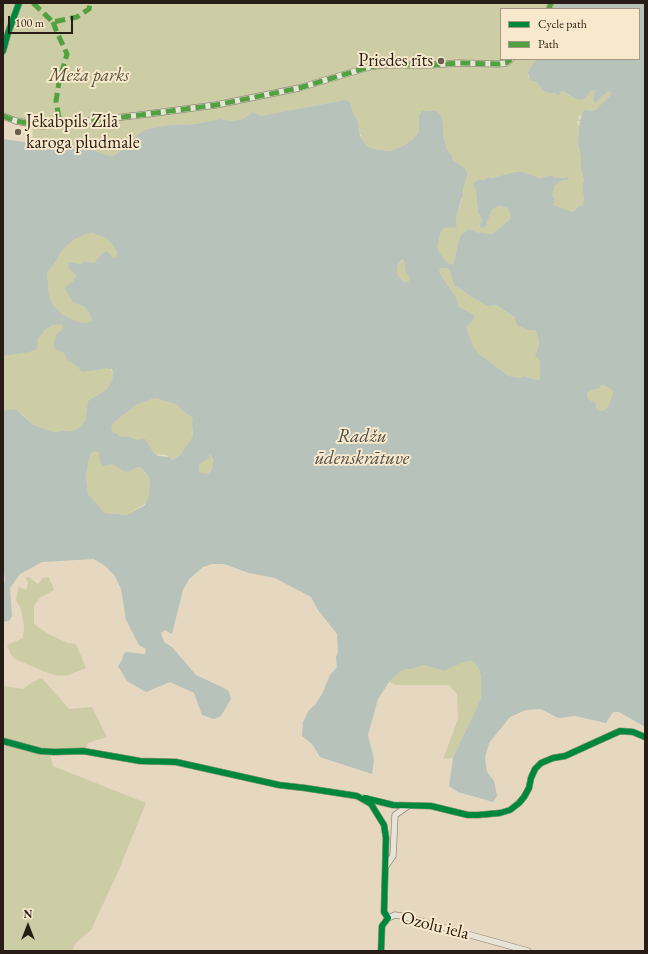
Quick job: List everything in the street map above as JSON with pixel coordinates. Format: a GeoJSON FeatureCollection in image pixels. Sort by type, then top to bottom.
{"type":"FeatureCollection","features":[{"type":"Feature","properties":{"kind":"street"},"geometry":{"type":"LineString","coordinates":[[3,51],[8,33],[20,3]]}},
{"type":"Feature","properties":{"kind":"street"},"geometry":{"type":"LineString","coordinates":[[3,116],[16,121],[42,126],[216,105],[299,88],[369,67],[382,65],[431,65],[458,63],[499,64],[506,63],[510,60]]}},
{"type":"Feature","properties":{"kind":"street"},"geometry":{"type":"LineString","coordinates":[[3,742],[40,751],[83,751],[140,760],[176,762],[201,769],[279,785],[357,796],[393,805],[431,806],[478,815],[500,813],[510,810],[519,803],[529,788],[535,769],[541,763],[553,758],[565,756],[620,731],[633,732],[645,737]]}},
{"type":"Feature","properties":{"kind":"street"},"geometry":{"type":"LineString","coordinates":[[357,796],[371,804],[384,824],[386,838],[384,912],[388,918],[382,926],[381,951]]}},
{"type":"Feature","properties":{"kind":"street"},"geometry":{"type":"LineString","coordinates":[[385,866],[393,856],[395,815],[410,805]]}},
{"type":"Feature","properties":{"kind":"street","name":"Ozolu iela"},"geometry":{"type":"LineString","coordinates":[[388,918],[395,915],[402,916],[528,951]]}},
{"type":"Feature","properties":{"kind":"green space","name":"Meža parks"},"geometry":{"type":"Polygon","coordinates":[[[3,3],[556,3],[554,8],[500,8],[500,60],[535,60],[529,69],[528,77],[536,82],[544,91],[549,93],[555,93],[557,95],[563,91],[576,99],[581,100],[584,99],[591,91],[595,90],[593,98],[594,104],[608,91],[611,95],[594,111],[584,110],[582,115],[578,118],[581,120],[577,122],[579,126],[578,144],[581,158],[581,169],[584,180],[582,186],[584,199],[583,205],[579,206],[573,212],[553,205],[555,199],[552,195],[554,186],[563,180],[568,180],[568,177],[555,178],[552,175],[540,178],[522,172],[515,172],[492,178],[488,177],[485,180],[478,180],[473,186],[476,191],[478,213],[481,216],[482,222],[479,224],[480,227],[485,227],[492,210],[498,206],[508,208],[511,218],[494,233],[489,234],[476,232],[470,229],[465,231],[460,236],[453,265],[448,263],[443,258],[437,248],[441,231],[445,227],[457,227],[456,219],[463,196],[467,172],[465,168],[452,160],[452,156],[447,149],[443,135],[441,115],[437,111],[422,111],[419,115],[419,132],[412,140],[403,146],[390,151],[373,149],[367,146],[361,137],[362,135],[360,134],[358,121],[354,115],[350,102],[345,100],[260,116],[253,112],[243,119],[231,121],[220,119],[195,124],[170,125],[147,129],[137,135],[128,145],[115,155],[108,156],[90,149],[52,148],[32,143],[33,124],[16,121],[3,116],[3,51],[7,34],[3,30],[3,3]],[[506,63],[382,65],[369,67],[334,78],[381,66],[400,66],[401,69],[403,69],[404,66],[459,64],[501,66],[508,64],[506,63]]]}},
{"type":"Feature","properties":{"kind":"green space"},"geometry":{"type":"Polygon","coordinates":[[[92,233],[106,238],[117,252],[116,258],[113,258],[107,251],[102,253],[94,263],[85,261],[80,264],[69,262],[68,267],[76,274],[73,281],[73,302],[84,307],[89,312],[92,323],[81,323],[63,315],[52,304],[49,295],[47,272],[55,263],[61,250],[72,241],[86,234],[92,233]]]}},
{"type":"Feature","properties":{"kind":"green space"},"geometry":{"type":"Polygon","coordinates":[[[403,259],[410,278],[408,282],[404,282],[397,272],[397,267],[403,259]]]}},
{"type":"Feature","properties":{"kind":"green space"},"geometry":{"type":"Polygon","coordinates":[[[441,268],[446,268],[450,271],[454,286],[484,304],[489,306],[496,305],[536,332],[539,341],[536,353],[540,361],[540,379],[537,380],[527,376],[521,378],[509,376],[472,347],[467,326],[472,322],[459,307],[456,297],[439,272],[441,268]]]}},
{"type":"Feature","properties":{"kind":"green space"},"geometry":{"type":"Polygon","coordinates":[[[62,323],[96,367],[110,368],[113,373],[112,381],[107,389],[88,401],[85,421],[80,427],[73,431],[53,432],[34,425],[22,414],[3,417],[3,356],[14,354],[38,339],[45,330],[53,325],[62,323]]]}},
{"type":"Feature","properties":{"kind":"green space"},"geometry":{"type":"Polygon","coordinates":[[[603,385],[611,389],[613,395],[608,407],[599,411],[596,407],[596,403],[588,399],[587,393],[603,385]]]}},
{"type":"Feature","properties":{"kind":"green space"},"geometry":{"type":"Polygon","coordinates":[[[155,398],[176,404],[184,412],[194,418],[192,423],[193,436],[180,455],[173,460],[166,455],[156,454],[148,445],[133,466],[140,467],[149,478],[150,494],[146,503],[127,515],[105,513],[88,494],[86,476],[89,459],[112,424],[136,405],[155,398]]]}},
{"type":"Feature","properties":{"kind":"green space"},"geometry":{"type":"Polygon","coordinates":[[[210,454],[213,462],[209,474],[205,476],[196,472],[199,463],[210,454]]]}},
{"type":"Feature","properties":{"kind":"green space"},"geometry":{"type":"Polygon","coordinates":[[[29,577],[38,584],[43,578],[49,577],[54,590],[40,598],[34,606],[34,624],[48,634],[68,643],[76,644],[86,668],[69,675],[58,676],[15,659],[10,653],[7,645],[23,638],[24,626],[21,609],[16,600],[19,587],[26,590],[28,583],[25,578],[29,577]]]}},
{"type":"Feature","properties":{"kind":"green space"},"geometry":{"type":"Polygon","coordinates":[[[473,661],[479,669],[481,676],[481,698],[453,758],[443,759],[458,719],[457,694],[449,685],[396,685],[389,682],[401,671],[406,669],[412,669],[424,665],[444,671],[464,662],[473,661]]]}},
{"type":"Feature","properties":{"kind":"green space"},"geometry":{"type":"Polygon","coordinates":[[[42,678],[69,709],[92,707],[107,737],[88,743],[86,749],[50,755],[53,766],[146,803],[118,872],[91,930],[75,944],[72,951],[3,951],[3,686],[23,689],[42,678]]]}},
{"type":"Feature","properties":{"kind":"water","name":"Radžu ūdenskrātuve"},"geometry":{"type":"Polygon","coordinates":[[[556,3],[645,3],[645,727],[619,712],[613,712],[606,723],[575,716],[558,718],[541,709],[526,710],[510,717],[489,743],[485,758],[487,772],[494,781],[497,796],[493,802],[458,792],[449,786],[453,758],[481,698],[481,676],[479,669],[473,661],[464,662],[444,671],[424,665],[412,669],[406,669],[401,671],[389,682],[378,699],[368,735],[374,759],[372,774],[320,757],[312,744],[302,736],[303,722],[309,710],[315,705],[322,694],[330,675],[337,667],[337,634],[318,610],[311,597],[275,578],[249,573],[224,564],[212,564],[203,567],[189,579],[183,590],[172,634],[165,630],[161,633],[164,642],[172,647],[196,675],[226,689],[229,692],[231,699],[221,716],[214,719],[202,715],[194,693],[170,682],[146,692],[127,681],[118,666],[123,655],[126,652],[145,654],[146,649],[139,645],[126,620],[121,589],[115,576],[105,566],[94,559],[42,562],[20,574],[10,588],[12,616],[9,621],[3,622],[3,588],[5,580],[3,565],[3,412],[10,409],[16,410],[34,425],[53,432],[73,431],[80,427],[85,421],[88,401],[107,389],[112,381],[113,373],[112,369],[107,368],[82,372],[76,365],[68,361],[64,353],[55,349],[54,342],[57,334],[64,328],[62,324],[53,325],[45,330],[38,339],[37,349],[29,352],[3,356],[3,139],[32,143],[52,148],[90,149],[108,156],[115,155],[128,145],[137,135],[147,129],[170,125],[195,124],[220,119],[231,121],[243,119],[253,112],[260,116],[345,100],[350,102],[354,115],[358,121],[360,136],[367,146],[373,149],[390,151],[403,146],[412,140],[419,132],[419,115],[422,111],[437,111],[441,115],[443,135],[447,149],[452,156],[452,160],[465,168],[467,172],[463,196],[456,219],[457,228],[445,227],[441,231],[437,248],[443,258],[448,263],[453,265],[460,236],[465,231],[469,229],[476,232],[490,234],[494,233],[511,218],[508,208],[498,206],[492,210],[485,227],[480,227],[479,223],[482,222],[481,216],[478,213],[476,191],[473,186],[478,180],[485,180],[488,177],[492,178],[515,172],[522,172],[540,178],[552,175],[555,178],[568,177],[568,180],[563,180],[554,186],[552,195],[555,199],[553,205],[573,212],[579,206],[583,205],[584,199],[582,186],[584,180],[578,144],[579,126],[582,114],[584,110],[594,111],[610,96],[611,93],[608,91],[594,104],[593,98],[595,90],[591,91],[584,99],[581,100],[576,99],[563,91],[560,92],[559,95],[549,93],[544,91],[536,82],[530,80],[528,73],[535,60],[640,60],[640,8],[554,8],[556,3]],[[92,233],[86,234],[72,241],[61,251],[55,263],[47,272],[49,295],[52,304],[63,315],[81,323],[92,322],[89,312],[84,307],[73,302],[65,288],[73,281],[76,275],[68,267],[69,262],[80,264],[85,261],[94,263],[102,253],[107,251],[113,258],[116,258],[117,252],[106,238],[92,233]],[[402,259],[397,267],[397,272],[404,282],[408,282],[410,278],[406,273],[404,261],[402,259]],[[441,268],[439,272],[456,297],[459,307],[474,315],[472,322],[467,326],[473,347],[479,354],[509,376],[521,378],[525,376],[537,380],[540,379],[540,361],[535,355],[539,341],[536,332],[517,325],[515,318],[496,305],[489,306],[484,304],[454,286],[450,271],[447,268],[441,268]],[[603,385],[600,386],[600,388],[591,390],[587,393],[588,399],[596,403],[596,407],[599,411],[608,407],[613,394],[611,389],[603,385]],[[155,398],[136,405],[112,424],[111,429],[113,433],[116,433],[119,436],[127,436],[136,440],[145,439],[153,452],[158,456],[169,457],[173,460],[180,455],[193,436],[193,418],[176,404],[155,398]],[[94,451],[89,459],[86,476],[88,494],[105,513],[127,515],[145,505],[149,496],[149,478],[140,467],[126,472],[113,464],[103,466],[100,462],[99,452],[94,451]],[[210,454],[208,459],[199,464],[199,472],[208,474],[211,471],[213,460],[210,454]]]}},
{"type":"Feature","properties":{"kind":"marked path"},"geometry":{"type":"LineString","coordinates":[[33,3],[53,22],[77,17],[89,9],[90,3]]}},
{"type":"Feature","properties":{"kind":"marked path"},"geometry":{"type":"LineString","coordinates":[[549,8],[551,3]]}},
{"type":"Feature","properties":{"kind":"marked path"},"geometry":{"type":"LineString","coordinates":[[53,22],[67,54],[59,82],[56,101],[60,123]]}},
{"type":"Feature","properties":{"kind":"marked path"},"geometry":{"type":"LineString","coordinates":[[3,116],[16,121],[43,126],[216,105],[299,88],[369,67],[382,65],[431,65],[458,63],[499,64],[506,63],[510,60]]}},
{"type":"Feature","properties":{"kind":"cycle path"},"geometry":{"type":"LineString","coordinates":[[3,51],[19,3]]}},
{"type":"Feature","properties":{"kind":"cycle path"},"geometry":{"type":"LineString","coordinates":[[365,798],[393,805],[431,806],[468,815],[500,813],[510,810],[524,797],[529,788],[535,769],[541,763],[553,758],[565,756],[620,731],[633,732],[645,737]]}},
{"type":"Feature","properties":{"kind":"cycle path"},"geometry":{"type":"LineString","coordinates":[[3,741],[40,751],[83,751],[140,761],[176,762],[279,785],[357,796],[371,804],[384,825],[386,838],[384,912],[388,918],[382,926],[381,951]]}},
{"type":"Feature","properties":{"kind":"place","name":"Priedes rīts"},"geometry":{"type":"Point","coordinates":[441,61]}},
{"type":"Feature","properties":{"kind":"place","name":"Jēkabpils Zilā karoga pludmale"},"geometry":{"type":"Point","coordinates":[18,132]}}]}
